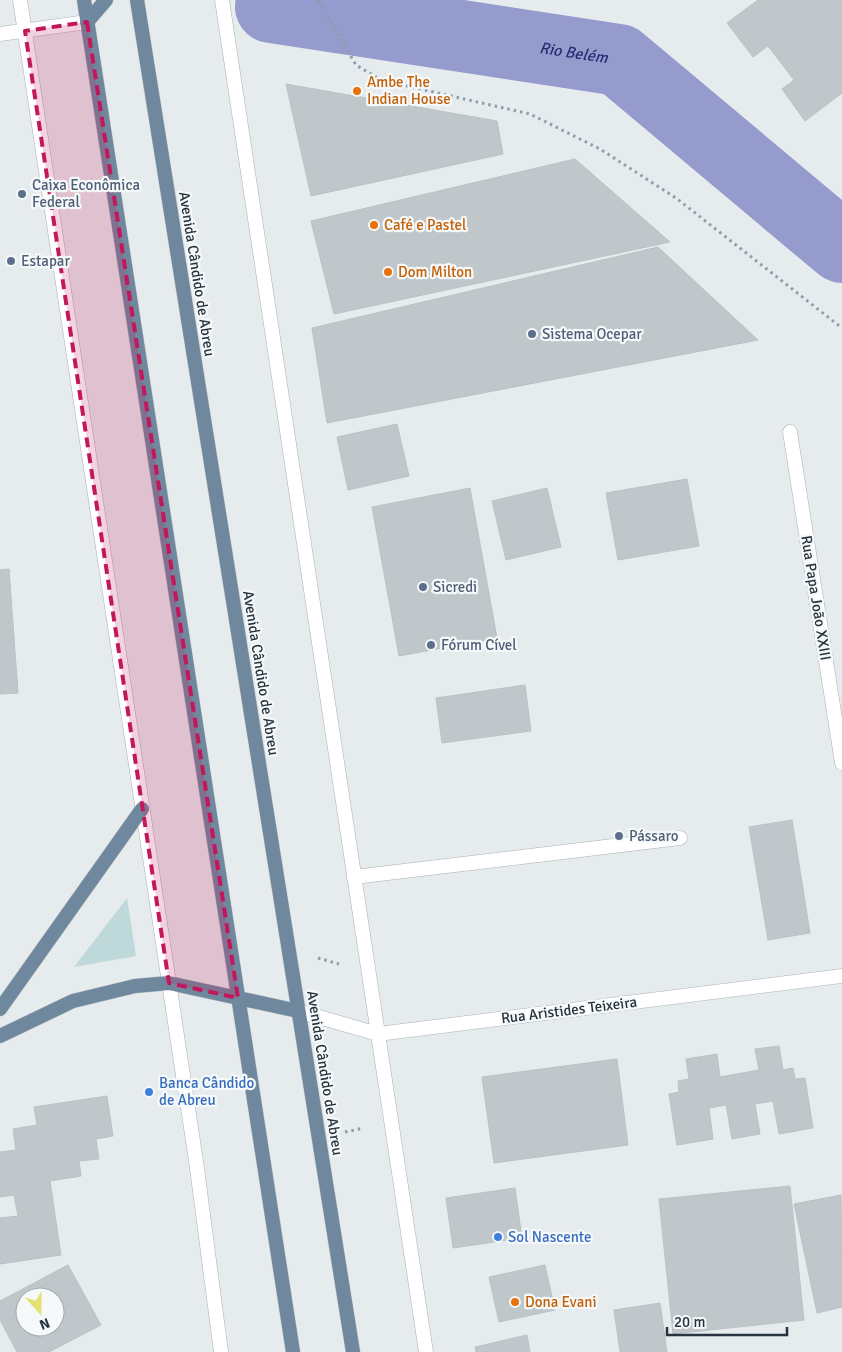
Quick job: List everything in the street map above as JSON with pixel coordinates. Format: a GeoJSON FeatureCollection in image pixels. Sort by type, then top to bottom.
{"type":"FeatureCollection","features":[{"type":"Feature","properties":{"kind":"main road"},"geometry":{"type":"LineString","coordinates":[[84,0],[292,1352]]}},
{"type":"Feature","properties":{"kind":"main road"},"geometry":{"type":"LineString","coordinates":[[87,22],[106,0]]}},
{"type":"Feature","properties":{"kind":"main road","name":"Avenida Cândido de Abreu"},"geometry":{"type":"LineString","coordinates":[[137,0],[353,1352]]}},
{"type":"Feature","properties":{"kind":"main road"},"geometry":{"type":"LineString","coordinates":[[0,1009],[142,809]]}},
{"type":"Feature","properties":{"kind":"main road"},"geometry":{"type":"LineString","coordinates":[[0,1036],[35,1018],[88,997],[135,986],[168,983],[298,1011]]}},
{"type":"Feature","properties":{"kind":"street"},"geometry":{"type":"LineString","coordinates":[[20,0],[196,1161],[221,1352]]}},
{"type":"Feature","properties":{"kind":"street"},"geometry":{"type":"LineString","coordinates":[[222,0],[426,1352]]}},
{"type":"Feature","properties":{"kind":"street"},"geometry":{"type":"LineString","coordinates":[[0,34],[87,22]]}},
{"type":"Feature","properties":{"kind":"street","name":"Rua Papa João XXIII"},"geometry":{"type":"LineString","coordinates":[[790,432],[842,763]]}},
{"type":"Feature","properties":{"kind":"street"},"geometry":{"type":"LineString","coordinates":[[354,877],[680,838]]}},
{"type":"Feature","properties":{"kind":"street","name":"Rua Aristides Teixeira"},"geometry":{"type":"LineString","coordinates":[[298,1011],[378,1034],[842,976]]}},
{"type":"Feature","properties":{"kind":"path"},"geometry":{"type":"LineString","coordinates":[[318,0],[356,65],[381,80],[530,114],[600,149],[676,198],[842,328]]}},
{"type":"Feature","properties":{"kind":"highlighted area"},"geometry":{"type":"Polygon","coordinates":[[[87,22],[238,998],[169,983],[25,31],[87,22]]]}},
{"type":"Feature","properties":{"kind":"shaded area"},"geometry":{"type":"Polygon","coordinates":[[[127,898],[136,956],[74,967],[127,898]]]}},
{"type":"Feature","properties":{"kind":"building"},"geometry":{"type":"Polygon","coordinates":[[[758,0],[842,0],[842,93],[805,121],[782,89],[794,80],[768,46],[753,57],[727,23],[758,0]]]}},
{"type":"Feature","properties":{"kind":"building"},"geometry":{"type":"Polygon","coordinates":[[[286,84],[497,121],[503,154],[311,196],[286,84]]]}},
{"type":"Feature","properties":{"kind":"building"},"geometry":{"type":"Polygon","coordinates":[[[575,159],[670,242],[334,314],[311,221],[575,159]]]}},
{"type":"Feature","properties":{"kind":"building","name":"Sistema Ocepar"},"geometry":{"type":"Polygon","coordinates":[[[658,247],[758,340],[327,423],[312,328],[658,247]]]}},
{"type":"Feature","properties":{"kind":"building"},"geometry":{"type":"Polygon","coordinates":[[[397,424],[409,476],[348,490],[337,437],[397,424]]]}},
{"type":"Feature","properties":{"kind":"building"},"geometry":{"type":"Polygon","coordinates":[[[687,479],[699,546],[618,560],[606,493],[687,479]]]}},
{"type":"Feature","properties":{"kind":"building"},"geometry":{"type":"Polygon","coordinates":[[[470,488],[497,638],[399,656],[372,507],[470,488]]]}},
{"type":"Feature","properties":{"kind":"building"},"geometry":{"type":"Polygon","coordinates":[[[547,488],[561,547],[506,560],[492,501],[547,488]]]}},
{"type":"Feature","properties":{"kind":"building"},"geometry":{"type":"Polygon","coordinates":[[[9,569],[18,693],[0,694],[0,570],[9,569]]]}},
{"type":"Feature","properties":{"kind":"building"},"geometry":{"type":"Polygon","coordinates":[[[525,685],[531,731],[442,743],[436,698],[525,685]]]}},
{"type":"Feature","properties":{"kind":"building"},"geometry":{"type":"Polygon","coordinates":[[[792,820],[810,933],[768,940],[749,827],[792,820]]]}},
{"type":"Feature","properties":{"kind":"building"},"geometry":{"type":"Polygon","coordinates":[[[779,1046],[783,1070],[793,1068],[795,1079],[805,1078],[813,1128],[779,1134],[773,1101],[755,1104],[760,1134],[732,1139],[726,1105],[709,1108],[713,1139],[677,1145],[669,1094],[679,1092],[678,1081],[689,1079],[686,1059],[717,1054],[720,1077],[759,1070],[755,1049],[779,1046]]]}},
{"type":"Feature","properties":{"kind":"building"},"geometry":{"type":"Polygon","coordinates":[[[617,1059],[628,1145],[494,1163],[482,1077],[617,1059]]]}},
{"type":"Feature","properties":{"kind":"building"},"geometry":{"type":"Polygon","coordinates":[[[107,1096],[113,1136],[96,1139],[99,1159],[79,1161],[81,1176],[50,1181],[61,1255],[0,1264],[0,1218],[18,1216],[14,1195],[0,1197],[0,1152],[16,1150],[13,1129],[37,1125],[34,1107],[107,1096]]]}},
{"type":"Feature","properties":{"kind":"building"},"geometry":{"type":"Polygon","coordinates":[[[790,1186],[804,1320],[673,1334],[659,1199],[790,1186]]]}},
{"type":"Feature","properties":{"kind":"building"},"geometry":{"type":"Polygon","coordinates":[[[515,1188],[522,1238],[453,1248],[446,1198],[515,1188]]]}},
{"type":"Feature","properties":{"kind":"building"},"geometry":{"type":"Polygon","coordinates":[[[841,1195],[842,1307],[817,1313],[794,1204],[841,1195]]]}},
{"type":"Feature","properties":{"kind":"building"},"geometry":{"type":"Polygon","coordinates":[[[68,1265],[101,1325],[49,1352],[17,1352],[0,1320],[0,1301],[15,1293],[15,1337],[65,1337],[65,1287],[26,1287],[68,1265]]]}},
{"type":"Feature","properties":{"kind":"building"},"geometry":{"type":"Polygon","coordinates":[[[545,1265],[555,1310],[499,1322],[489,1277],[545,1265]]]}},
{"type":"Feature","properties":{"kind":"building"},"geometry":{"type":"Polygon","coordinates":[[[660,1303],[667,1352],[620,1352],[614,1310],[660,1303]]]}},
{"type":"Feature","properties":{"kind":"building"},"geometry":{"type":"Polygon","coordinates":[[[527,1335],[530,1352],[476,1352],[475,1347],[527,1335]]]}},
{"type":"Feature","properties":{"kind":"waterway","name":"Rio Belém"},"geometry":{"type":"LineString","coordinates":[[271,7],[619,60],[842,247]]}},
{"type":"Feature","properties":{"kind":"place","name":"Ambe The Indian House"},"geometry":{"type":"Point","coordinates":[357,91]}},
{"type":"Feature","properties":{"kind":"place","name":"Caixa Econômica Federal"},"geometry":{"type":"Point","coordinates":[22,194]}},
{"type":"Feature","properties":{"kind":"place","name":"Café e Pastel"},"geometry":{"type":"Point","coordinates":[374,225]}},
{"type":"Feature","properties":{"kind":"place","name":"Estapar"},"geometry":{"type":"Point","coordinates":[11,261]}},
{"type":"Feature","properties":{"kind":"place","name":"Dom Milton"},"geometry":{"type":"Point","coordinates":[388,272]}},
{"type":"Feature","properties":{"kind":"place","name":"Sistema Ocepar"},"geometry":{"type":"Point","coordinates":[532,334]}},
{"type":"Feature","properties":{"kind":"place","name":"Sicredi"},"geometry":{"type":"Point","coordinates":[423,587]}},
{"type":"Feature","properties":{"kind":"place","name":"Fórum Cível"},"geometry":{"type":"Point","coordinates":[431,645]}},
{"type":"Feature","properties":{"kind":"place","name":"Pássaro"},"geometry":{"type":"Point","coordinates":[619,836]}},
{"type":"Feature","properties":{"kind":"place","name":"Banca Cândido de Abreu"},"geometry":{"type":"Point","coordinates":[149,1092]}},
{"type":"Feature","properties":{"kind":"place","name":"Sol Nascente"},"geometry":{"type":"Point","coordinates":[498,1237]}},
{"type":"Feature","properties":{"kind":"place","name":"Dona Evani"},"geometry":{"type":"Point","coordinates":[515,1302]}}]}
